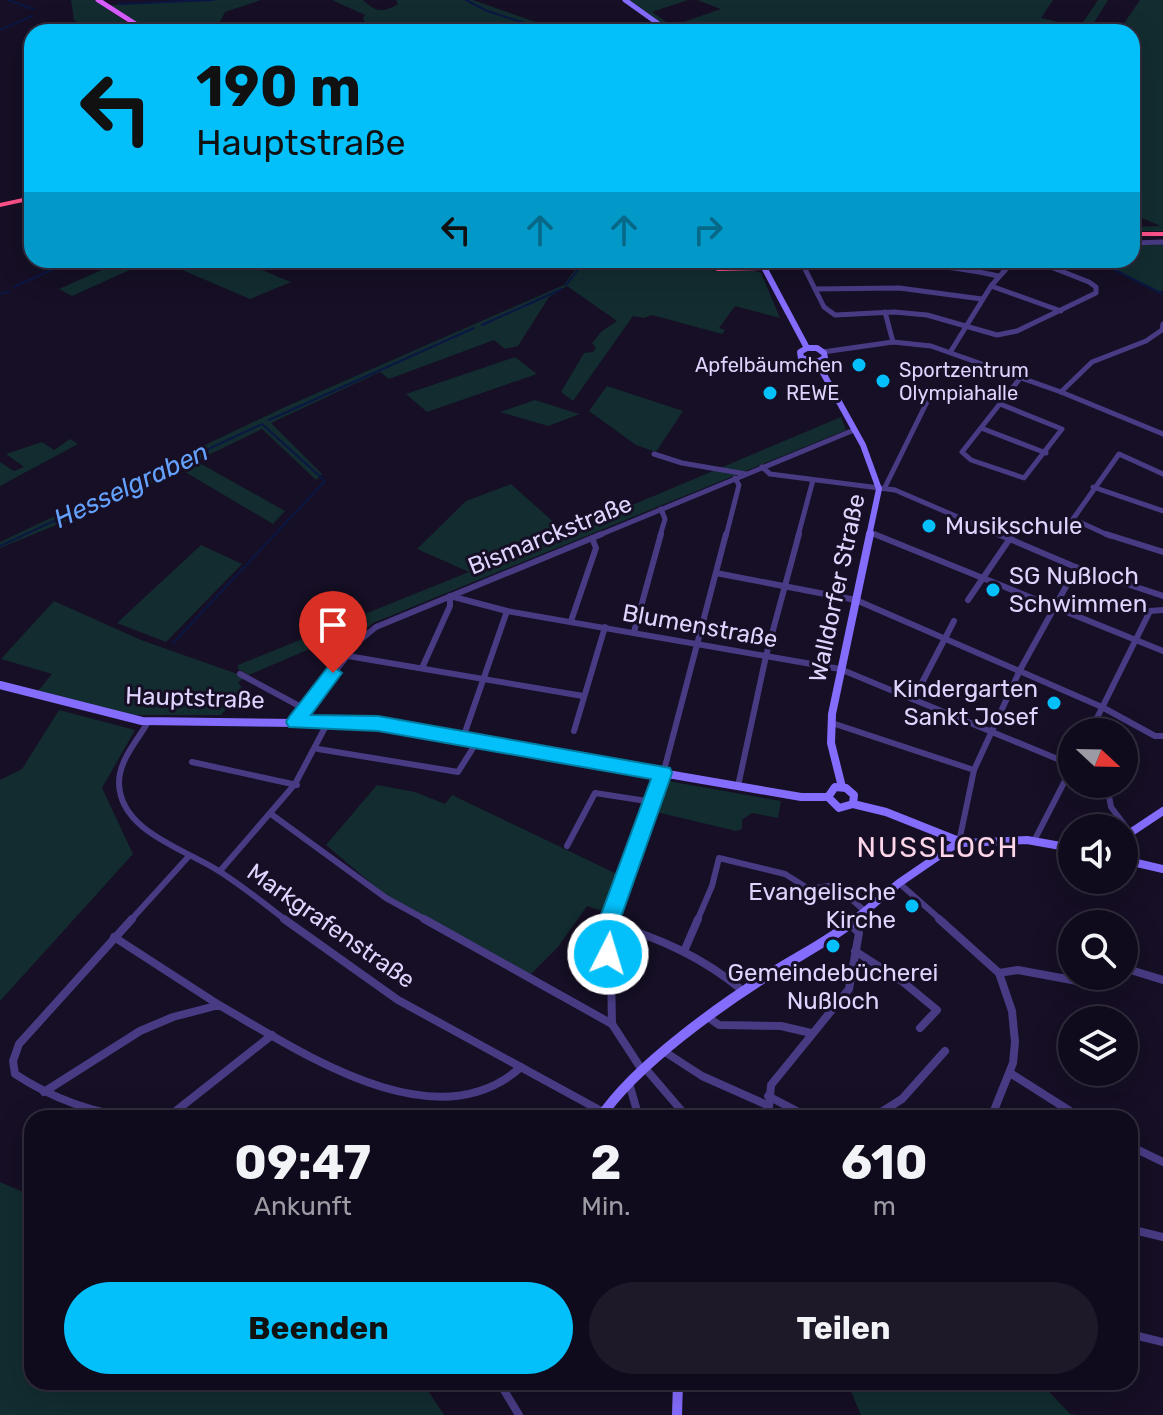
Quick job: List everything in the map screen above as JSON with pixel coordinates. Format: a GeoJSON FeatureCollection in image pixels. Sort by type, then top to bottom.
{"type":"FeatureCollection","features":[{"type":"Feature","properties":{"kind":"highway"},"geometry":{"type":"LineString","coordinates":[[0,205],[24,200]]}},
{"type":"Feature","properties":{"kind":"highway"},"geometry":{"type":"LineString","coordinates":[[1140,234],[1163,234]]}},
{"type":"Feature","properties":{"kind":"main road"},"geometry":{"type":"LineString","coordinates":[[98,0],[136,24]]}},
{"type":"Feature","properties":{"kind":"street"},"geometry":{"type":"LineString","coordinates":[[625,0],[659,24]]}},
{"type":"Feature","properties":{"kind":"street"},"geometry":{"type":"LineString","coordinates":[[1140,243],[1163,242]]}},
{"type":"Feature","properties":{"kind":"street","name":"Walldorfer Straße"},"geometry":{"type":"LineString","coordinates":[[764,268],[807,348],[800,352],[801,358],[817,362],[882,488],[840,669],[832,723],[833,753],[842,787]]}},
{"type":"Feature","properties":{"kind":"street"},"geometry":{"type":"LineString","coordinates":[[806,268],[826,310],[835,315],[885,312],[927,315],[1004,335],[1096,293],[1096,287],[1052,268]]}},
{"type":"Feature","properties":{"kind":"street"},"geometry":{"type":"LineString","coordinates":[[964,268],[998,276]]}},
{"type":"Feature","properties":{"kind":"street"},"geometry":{"type":"LineString","coordinates":[[951,351],[982,299],[1006,268]]}},
{"type":"Feature","properties":{"kind":"street"},"geometry":{"type":"LineString","coordinates":[[991,286],[1061,311]]}},
{"type":"Feature","properties":{"kind":"street"},"geometry":{"type":"LineString","coordinates":[[815,289],[898,287],[951,292],[982,299]]}},
{"type":"Feature","properties":{"kind":"street"},"geometry":{"type":"LineString","coordinates":[[885,312],[893,342]]}},
{"type":"Feature","properties":{"kind":"street"},"geometry":{"type":"LineString","coordinates":[[1061,392],[1092,362],[1146,341],[1162,330],[1163,324]]}},
{"type":"Feature","properties":{"kind":"street"},"geometry":{"type":"LineString","coordinates":[[807,348],[823,352],[893,342],[951,351],[1163,434]]}},
{"type":"Feature","properties":{"kind":"street"},"geometry":{"type":"LineString","coordinates":[[817,362],[825,358],[823,352]]}},
{"type":"Feature","properties":{"kind":"street"},"geometry":{"type":"LineString","coordinates":[[1000,404],[1058,425],[1062,432],[1026,477],[1015,477],[963,456],[963,451],[1021,377]]}},
{"type":"Feature","properties":{"kind":"street"},"geometry":{"type":"LineString","coordinates":[[882,488],[928,400],[934,398]]}},
{"type":"Feature","properties":{"kind":"street"},"geometry":{"type":"LineString","coordinates":[[981,428],[1046,453]]}},
{"type":"Feature","properties":{"kind":"street","name":"Bismarckstraße"},"geometry":{"type":"LineString","coordinates":[[295,722],[303,708],[360,640],[376,627],[854,430]]}},
{"type":"Feature","properties":{"kind":"street"},"geometry":{"type":"LineString","coordinates":[[654,454],[682,463],[746,474]]}},
{"type":"Feature","properties":{"kind":"street"},"geometry":{"type":"LineString","coordinates":[[1163,474],[1119,454],[1073,519],[1111,536],[1163,552]]}},
{"type":"Feature","properties":{"kind":"street"},"geometry":{"type":"LineString","coordinates":[[762,467],[770,474],[882,488],[1107,579],[1163,596]]}},
{"type":"Feature","properties":{"kind":"street"},"geometry":{"type":"LineString","coordinates":[[612,1024],[609,923],[663,773],[739,485],[735,478]]}},
{"type":"Feature","properties":{"kind":"street"},"geometry":{"type":"LineString","coordinates":[[738,786],[766,656],[813,480]]}},
{"type":"Feature","properties":{"kind":"street"},"geometry":{"type":"LineString","coordinates":[[1093,487],[1163,511]]}},
{"type":"Feature","properties":{"kind":"street"},"geometry":{"type":"LineString","coordinates":[[634,632],[665,519],[661,509]]}},
{"type":"Feature","properties":{"kind":"street"},"geometry":{"type":"LineString","coordinates":[[968,600],[1009,538],[1025,521]]}},
{"type":"Feature","properties":{"kind":"street"},"geometry":{"type":"LineString","coordinates":[[870,532],[1163,651]]}},
{"type":"Feature","properties":{"kind":"street"},"geometry":{"type":"LineString","coordinates":[[571,621],[596,548],[592,538]]}},
{"type":"Feature","properties":{"kind":"street"},"geometry":{"type":"LineString","coordinates":[[716,573],[856,600],[1102,707],[1155,736],[1163,736]]}},
{"type":"Feature","properties":{"kind":"street"},"geometry":{"type":"LineString","coordinates":[[605,1110],[644,1069],[743,991],[850,924],[899,883],[959,842],[974,770],[1020,670],[1069,581]]}},
{"type":"Feature","properties":{"kind":"street"},"geometry":{"type":"LineString","coordinates":[[422,668],[450,606],[450,596]]}},
{"type":"Feature","properties":{"kind":"street","name":"Blumenstraße"},"geometry":{"type":"LineString","coordinates":[[450,596],[507,611],[840,669],[1058,760]]}},
{"type":"Feature","properties":{"kind":"street"},"geometry":{"type":"LineString","coordinates":[[1097,718],[1150,611],[1163,610]]}},
{"type":"Feature","properties":{"kind":"street"},"geometry":{"type":"LineString","coordinates":[[463,738],[507,611]]}},
{"type":"Feature","properties":{"kind":"street"},"geometry":{"type":"LineString","coordinates":[[914,698],[954,621]]}},
{"type":"Feature","properties":{"kind":"street"},"geometry":{"type":"LineString","coordinates":[[574,731],[605,627]]}},
{"type":"Feature","properties":{"kind":"street"},"geometry":{"type":"LineString","coordinates":[[348,656],[583,696]]}},
{"type":"Feature","properties":{"kind":"street"},"geometry":{"type":"LineString","coordinates":[[240,674],[303,708]]}},
{"type":"Feature","properties":{"kind":"street","name":"Hauptstraße"},"geometry":{"type":"LineString","coordinates":[[0,685],[148,722],[378,724],[801,797],[828,797],[839,808],[853,804],[898,817],[959,842],[1034,841],[1058,845]]}},
{"type":"Feature","properties":{"kind":"street","name":"Markgrafenstraße"},"geometry":{"type":"LineString","coordinates":[[148,722],[122,764],[119,787],[125,805],[138,820],[189,856],[220,871],[373,984],[593,1110]]}},
{"type":"Feature","properties":{"kind":"street"},"geometry":{"type":"LineString","coordinates":[[220,871],[297,785],[318,749],[328,722]]}},
{"type":"Feature","properties":{"kind":"street"},"geometry":{"type":"LineString","coordinates":[[832,723],[974,770]]}},
{"type":"Feature","properties":{"kind":"street"},"geometry":{"type":"LineString","coordinates":[[318,749],[458,772],[478,740]]}},
{"type":"Feature","properties":{"kind":"street"},"geometry":{"type":"LineString","coordinates":[[192,762],[297,785]]}},
{"type":"Feature","properties":{"kind":"street"},"geometry":{"type":"LineString","coordinates":[[828,797],[832,789],[842,787],[854,795],[853,804]]}},
{"type":"Feature","properties":{"kind":"street"},"geometry":{"type":"LineString","coordinates":[[567,846],[595,793],[653,802]]}},
{"type":"Feature","properties":{"kind":"street"},"geometry":{"type":"LineString","coordinates":[[1034,841],[1058,793]]}},
{"type":"Feature","properties":{"kind":"street"},"geometry":{"type":"LineString","coordinates":[[1138,827],[1163,811]]}},
{"type":"Feature","properties":{"kind":"street"},"geometry":{"type":"LineString","coordinates":[[271,814],[386,898],[612,1024],[644,1069],[681,1110]]}},
{"type":"Feature","properties":{"kind":"street"},"geometry":{"type":"LineString","coordinates":[[90,1110],[44,1092],[15,1074],[14,1053],[189,856]]}},
{"type":"Feature","properties":{"kind":"street"},"geometry":{"type":"LineString","coordinates":[[685,949],[712,886],[715,857],[785,874],[809,889],[835,885],[866,912]]}},
{"type":"Feature","properties":{"kind":"street"},"geometry":{"type":"LineString","coordinates":[[1138,863],[1163,869]]}},
{"type":"Feature","properties":{"kind":"street"},"geometry":{"type":"LineString","coordinates":[[899,883],[999,973],[1015,1026],[1014,1057],[994,1110]]}},
{"type":"Feature","properties":{"kind":"street"},"geometry":{"type":"LineString","coordinates":[[609,923],[685,949],[720,970],[743,991]]}},
{"type":"Feature","properties":{"kind":"street"},"geometry":{"type":"LineString","coordinates":[[768,1110],[767,1101],[784,1066],[849,989],[859,933],[850,924]]}},
{"type":"Feature","properties":{"kind":"street"},"geometry":{"type":"LineString","coordinates":[[114,937],[219,1005],[373,1086],[410,1095],[487,1088],[504,1081],[521,1067]]}},
{"type":"Feature","properties":{"kind":"street"},"geometry":{"type":"LineString","coordinates":[[855,951],[903,982],[937,1010],[920,1028]]}},
{"type":"Feature","properties":{"kind":"street"},"geometry":{"type":"LineString","coordinates":[[999,973],[1018,970],[1058,977]]}},
{"type":"Feature","properties":{"kind":"street"},"geometry":{"type":"LineString","coordinates":[[1138,972],[1163,980]]}},
{"type":"Feature","properties":{"kind":"street"},"geometry":{"type":"LineString","coordinates":[[44,1092],[140,1031],[173,1017],[219,1005]]}},
{"type":"Feature","properties":{"kind":"street"},"geometry":{"type":"LineString","coordinates":[[709,1018],[719,1025],[781,1026],[811,1033]]}},
{"type":"Feature","properties":{"kind":"street"},"geometry":{"type":"LineString","coordinates":[[177,1110],[272,1035]]}},
{"type":"Feature","properties":{"kind":"street"},"geometry":{"type":"LineString","coordinates":[[885,1110],[902,1099],[945,1051]]}},
{"type":"Feature","properties":{"kind":"street"},"geometry":{"type":"LineString","coordinates":[[665,1052],[702,1076],[790,1110]]}},
{"type":"Feature","properties":{"kind":"street"},"geometry":{"type":"LineString","coordinates":[[1010,1073],[1068,1110]]}},
{"type":"Feature","properties":{"kind":"street"},"geometry":{"type":"LineString","coordinates":[[629,1082],[637,1110]]}},
{"type":"Feature","properties":{"kind":"street"},"geometry":{"type":"LineString","coordinates":[[1138,1150],[1163,1162]]}},
{"type":"Feature","properties":{"kind":"street"},"geometry":{"type":"LineString","coordinates":[[1138,1231],[1163,1237]]}},
{"type":"Feature","properties":{"kind":"street"},"geometry":{"type":"LineString","coordinates":[[1138,1336],[1163,1342]]}},
{"type":"Feature","properties":{"kind":"street"},"geometry":{"type":"LineString","coordinates":[[507,1390],[519,1415]]}},
{"type":"Feature","properties":{"kind":"street"},"geometry":{"type":"LineString","coordinates":[[677,1415],[678,1390]]}},
{"type":"Feature","properties":{"kind":"green space"},"geometry":{"type":"Polygon","coordinates":[[[71,0],[94,0],[129,24],[80,24],[74,20],[71,0]]]}},
{"type":"Feature","properties":{"kind":"green space"},"geometry":{"type":"Polygon","coordinates":[[[261,0],[225,12],[219,24],[140,24],[109,5],[261,0]]]}},
{"type":"Feature","properties":{"kind":"green space"},"geometry":{"type":"Polygon","coordinates":[[[332,0],[363,0],[375,9],[383,10],[398,4],[396,0],[473,0],[541,24],[365,24],[365,15],[332,0]]]}},
{"type":"Feature","properties":{"kind":"green space"},"geometry":{"type":"Polygon","coordinates":[[[628,0],[688,0],[652,12],[669,24],[662,24],[628,0]]]}},
{"type":"Feature","properties":{"kind":"green space"},"geometry":{"type":"Polygon","coordinates":[[[697,0],[1053,0],[1041,18],[1067,24],[678,24],[721,9],[697,0]]]}},
{"type":"Feature","properties":{"kind":"green space"},"geometry":{"type":"Polygon","coordinates":[[[1098,0],[1108,0],[1093,24],[1082,24],[1098,0]]]}},
{"type":"Feature","properties":{"kind":"green space"},"geometry":{"type":"Polygon","coordinates":[[[1140,0],[1163,0],[1163,231],[1140,231],[1140,227],[1161,226],[1140,217],[1140,24],[1124,24],[1140,0]]]}},
{"type":"Feature","properties":{"kind":"green space"},"geometry":{"type":"Polygon","coordinates":[[[1163,244],[1163,290],[1159,292],[1112,268],[1140,268],[1140,245],[1163,244]]]}},
{"type":"Feature","properties":{"kind":"green space"},"geometry":{"type":"Polygon","coordinates":[[[106,268],[134,268],[72,296],[59,289],[106,268]]]}},
{"type":"Feature","properties":{"kind":"green space"},"geometry":{"type":"Polygon","coordinates":[[[178,268],[257,268],[291,282],[250,299],[178,268]]]}},
{"type":"Feature","properties":{"kind":"green space"},"geometry":{"type":"Polygon","coordinates":[[[576,268],[755,271],[761,273],[780,318],[735,306],[719,328],[725,330],[722,334],[652,315],[644,318],[633,316],[573,401],[561,392],[584,353],[593,352],[596,348],[592,343],[602,331],[617,321],[567,286],[549,297],[518,346],[505,349],[494,340],[389,379],[380,372],[271,423],[322,474],[316,480],[262,429],[196,461],[285,511],[273,524],[180,469],[120,499],[0,548],[0,542],[285,407],[564,285],[576,268]]]}},
{"type":"Feature","properties":{"kind":"green space"},"geometry":{"type":"Polygon","coordinates":[[[515,357],[537,374],[427,412],[406,394],[515,357]]]}},
{"type":"Feature","properties":{"kind":"green space"},"geometry":{"type":"Polygon","coordinates":[[[607,386],[683,411],[656,452],[636,445],[589,411],[607,386]]]}},
{"type":"Feature","properties":{"kind":"green space"},"geometry":{"type":"Polygon","coordinates":[[[535,400],[580,414],[548,426],[500,412],[535,400]]]}},
{"type":"Feature","properties":{"kind":"green space"},"geometry":{"type":"Polygon","coordinates":[[[841,417],[846,430],[373,623],[358,637],[340,636],[249,675],[238,669],[238,665],[469,572],[417,549],[466,501],[511,484],[566,533],[841,417]]]}},
{"type":"Feature","properties":{"kind":"green space"},"geometry":{"type":"Polygon","coordinates":[[[70,439],[78,444],[0,486],[0,462],[14,471],[24,467],[6,454],[42,442],[54,450],[70,439]]]}},
{"type":"Feature","properties":{"kind":"green space"},"geometry":{"type":"Polygon","coordinates":[[[201,545],[242,564],[166,642],[117,623],[201,545]]]}},
{"type":"Feature","properties":{"kind":"green space"},"geometry":{"type":"Polygon","coordinates":[[[54,601],[141,640],[246,677],[238,682],[243,690],[221,715],[134,715],[38,691],[52,674],[1,659],[54,601]]]}},
{"type":"Feature","properties":{"kind":"green space"},"geometry":{"type":"Polygon","coordinates":[[[59,710],[135,730],[102,788],[133,854],[0,1001],[0,780],[22,769],[59,710]]]}},
{"type":"Feature","properties":{"kind":"green space"},"geometry":{"type":"Polygon","coordinates":[[[668,781],[781,801],[778,818],[752,813],[742,820],[742,829],[736,831],[656,812],[668,781]]]}},
{"type":"Feature","properties":{"kind":"green space"},"geometry":{"type":"Polygon","coordinates":[[[377,785],[415,792],[445,804],[452,795],[619,875],[602,911],[587,906],[558,947],[529,976],[385,895],[326,845],[377,785]]]}},
{"type":"Feature","properties":{"kind":"green space"},"geometry":{"type":"Polygon","coordinates":[[[0,1182],[24,1192],[24,1390],[427,1390],[444,1415],[0,1415],[0,1182]]]}},
{"type":"Feature","properties":{"kind":"green space"},"geometry":{"type":"Polygon","coordinates":[[[850,1390],[1048,1390],[1070,1414],[1077,1415],[861,1415],[850,1390]]]}},
{"type":"Feature","properties":{"kind":"waterway"},"geometry":{"type":"LineString","coordinates":[[8,0],[33,9]]}},
{"type":"Feature","properties":{"kind":"waterway"},"geometry":{"type":"LineString","coordinates":[[118,4],[214,0]]}},
{"type":"Feature","properties":{"kind":"waterway"},"geometry":{"type":"LineString","coordinates":[[466,0],[487,11],[528,24]]}},
{"type":"Feature","properties":{"kind":"waterway"},"geometry":{"type":"LineString","coordinates":[[0,30],[32,16]]}},
{"type":"Feature","properties":{"kind":"waterway"},"geometry":{"type":"LineString","coordinates":[[14,287],[56,268]]}},
{"type":"Feature","properties":{"kind":"waterway","name":"Hesselgraben"},"geometry":{"type":"LineString","coordinates":[[566,285],[580,268]]}},
{"type":"Feature","properties":{"kind":"waterway"},"geometry":{"type":"LineString","coordinates":[[1111,268],[1163,294]]}},
{"type":"Feature","properties":{"kind":"waterway","name":"Hesselgraben"},"geometry":{"type":"LineString","coordinates":[[482,325],[562,289]]}},
{"type":"Feature","properties":{"kind":"waterway"},"geometry":{"type":"LineString","coordinates":[[0,294],[9,291]]}},
{"type":"Feature","properties":{"kind":"waterway","name":"Hesselgraben"},"geometry":{"type":"LineString","coordinates":[[269,420],[474,328]]}},
{"type":"Feature","properties":{"kind":"waterway"},"geometry":{"type":"LineString","coordinates":[[173,643],[325,481],[262,424]]}},
{"type":"Feature","properties":{"kind":"waterway","name":"Hesselgraben"},"geometry":{"type":"LineString","coordinates":[[0,546],[260,425]]}},
{"type":"Feature","properties":{"kind":"place","name":"Apfelbäumchen"},"geometry":{"type":"Point","coordinates":[859,365]}},
{"type":"Feature","properties":{"kind":"place","name":"Sportzentrum Olympiahalle"},"geometry":{"type":"Point","coordinates":[883,381]}},
{"type":"Feature","properties":{"kind":"place","name":"REWE"},"geometry":{"type":"Point","coordinates":[770,393]}},
{"type":"Feature","properties":{"kind":"place","name":"Musikschule"},"geometry":{"type":"Point","coordinates":[929,526]}},
{"type":"Feature","properties":{"kind":"place","name":"SG Nußloch Schwimmen"},"geometry":{"type":"Point","coordinates":[993,590]}},
{"type":"Feature","properties":{"kind":"place","name":"Kindergarten Sankt Josef"},"geometry":{"type":"Point","coordinates":[1054,703]}},
{"type":"Feature","properties":{"kind":"place","name":"Evangelische Kirche"},"geometry":{"type":"Point","coordinates":[912,906]}},
{"type":"Feature","properties":{"kind":"place","name":"Gemeindebücherei Nußloch"},"geometry":{"type":"Point","coordinates":[833,946]}},
{"type":"Feature","properties":{"kind":"district","name":"NUSSLOCH"},"geometry":{"type":"Point","coordinates":[938,847]}},
{"type":"Feature","properties":{"kind":"route"},"geometry":{"type":"LineString","coordinates":[[333,673],[295,722],[378,724],[663,773],[609,923],[608,954]]}}]}
